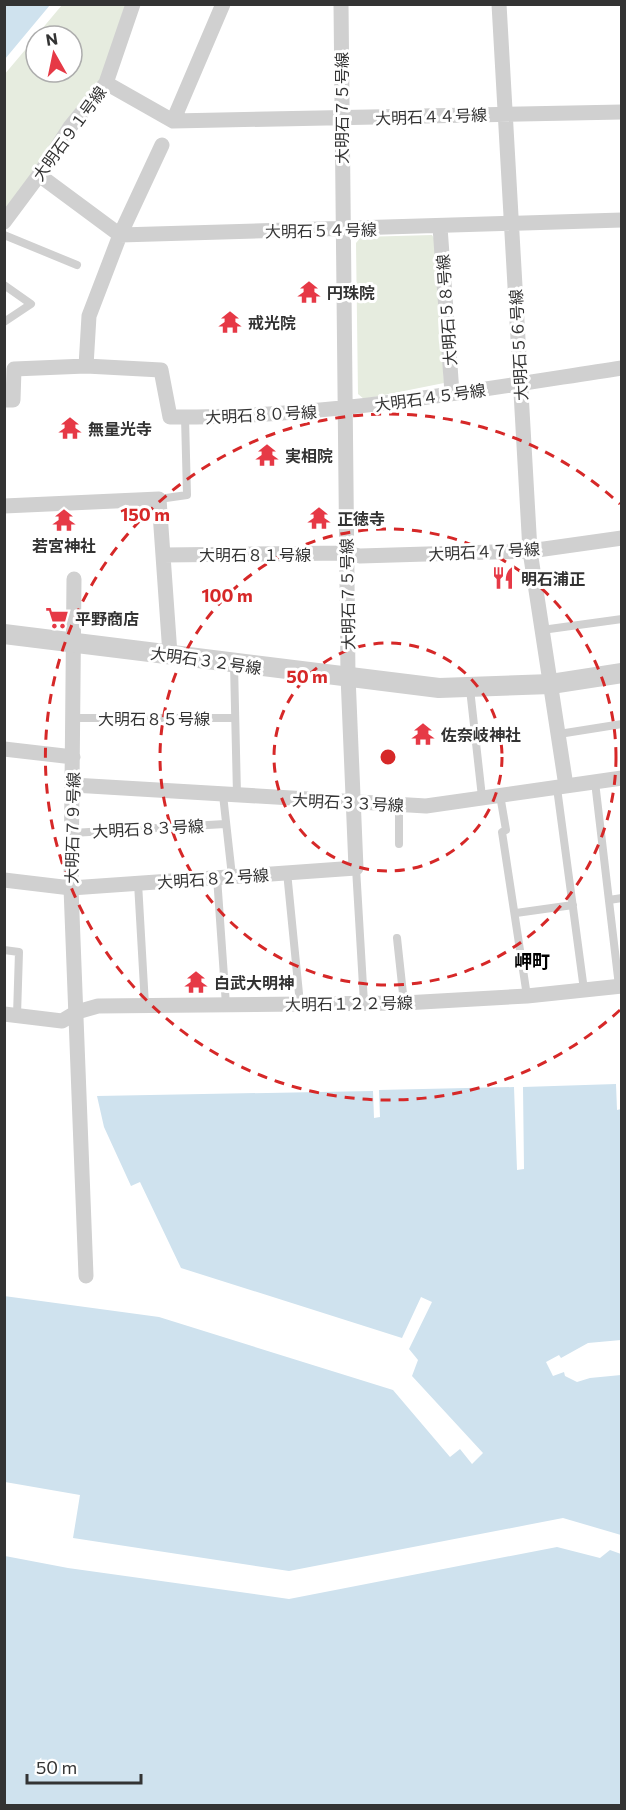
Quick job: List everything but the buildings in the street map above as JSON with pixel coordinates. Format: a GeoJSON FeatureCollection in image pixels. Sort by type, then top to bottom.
{"type":"FeatureCollection","features":[{"type":"Feature","properties":{"kind":"street","name":"大明石９１号線"},"geometry":{"type":"LineString","coordinates":[[4,222],[39,175],[70,127],[106,83],[133,4]]}},
{"type":"Feature","properties":{"kind":"street"},"geometry":{"type":"LineString","coordinates":[[106,83],[173,121],[223,4]]}},
{"type":"Feature","properties":{"kind":"street","name":"大明石７５号線"},"geometry":{"type":"LineString","coordinates":[[341,4],[348,676],[356,867]]}},
{"type":"Feature","properties":{"kind":"street","name":"大明石５６号線"},"geometry":{"type":"LineString","coordinates":[[499,4],[530,551],[559,734],[562,787]]}},
{"type":"Feature","properties":{"kind":"street","name":"大明石４４号線"},"geometry":{"type":"LineString","coordinates":[[173,121],[621,112]]}},
{"type":"Feature","properties":{"kind":"street"},"geometry":{"type":"LineString","coordinates":[[86,366],[89,316],[120,235],[162,145]]}},
{"type":"Feature","properties":{"kind":"street"},"geometry":{"type":"LineString","coordinates":[[39,175],[120,235]]}},
{"type":"Feature","properties":{"kind":"street","name":"大明石５４号線"},"geometry":{"type":"LineString","coordinates":[[120,235],[621,220]]}},
{"type":"Feature","properties":{"kind":"street","name":"大明石５８号線"},"geometry":{"type":"LineString","coordinates":[[440,227],[452,393]]}},
{"type":"Feature","properties":{"kind":"street"},"geometry":{"type":"LineString","coordinates":[[4,400],[13,400],[14,369],[86,366],[161,370],[170,417],[185,417]]}},
{"type":"Feature","properties":{"kind":"street","name":"大明石４５号線"},"geometry":{"type":"LineString","coordinates":[[345,409],[621,368]]}},
{"type":"Feature","properties":{"kind":"street","name":"大明石８０号線"},"geometry":{"type":"LineString","coordinates":[[185,417],[245,418],[345,409]]}},
{"type":"Feature","properties":{"kind":"street"},"geometry":{"type":"LineString","coordinates":[[159,499],[170,654]]}},
{"type":"Feature","properties":{"kind":"street","name":"大明石８０号線"},"geometry":{"type":"LineString","coordinates":[[4,506],[159,499]]}},
{"type":"Feature","properties":{"kind":"street","name":"大明石４７号線"},"geometry":{"type":"LineString","coordinates":[[346,554],[360,556],[530,551],[621,538]]}},
{"type":"Feature","properties":{"kind":"street","name":"大明石８１号線"},"geometry":{"type":"LineString","coordinates":[[163,555],[346,554]]}},
{"type":"Feature","properties":{"kind":"street","name":"大明石７９号線"},"geometry":{"type":"LineString","coordinates":[[74,579],[71,888],[86,1276]]}},
{"type":"Feature","properties":{"kind":"street","name":"大明石３２号線"},"geometry":{"type":"LineString","coordinates":[[4,634],[439,688],[470,689],[551,684],[621,673]]}},
{"type":"Feature","properties":{"kind":"street"},"geometry":{"type":"LineString","coordinates":[[4,749],[73,757]]}},
{"type":"Feature","properties":{"kind":"street","name":"大明石３３号線"},"geometry":{"type":"LineString","coordinates":[[73,785],[426,806],[621,778]]}},
{"type":"Feature","properties":{"kind":"street","name":"大明石８２号線"},"geometry":{"type":"LineString","coordinates":[[4,880],[71,888],[356,867]]}},
{"type":"Feature","properties":{"kind":"street","name":"大明石１２２号線"},"geometry":{"type":"LineString","coordinates":[[10,1015],[62,1022],[77,1012],[98,1006],[404,1003],[527,996],[620,986]]}},
{"type":"Feature","properties":{"kind":"lane"},"geometry":{"type":"LineString","coordinates":[[4,235],[77,265]]}},
{"type":"Feature","properties":{"kind":"lane"},"geometry":{"type":"LineString","coordinates":[[4,285],[31,304],[4,322]]}},
{"type":"Feature","properties":{"kind":"lane","name":"大明石８０号線"},"geometry":{"type":"LineString","coordinates":[[159,499],[187,495],[185,417]]}},
{"type":"Feature","properties":{"kind":"lane"},"geometry":{"type":"LineString","coordinates":[[542,630],[621,619]]}},
{"type":"Feature","properties":{"kind":"lane"},"geometry":{"type":"LineString","coordinates":[[226,1005],[225,824],[230,795],[234,664]]}},
{"type":"Feature","properties":{"kind":"lane"},"geometry":{"type":"LineString","coordinates":[[470,689],[482,797]]}},
{"type":"Feature","properties":{"kind":"lane","name":"大明石８５号線"},"geometry":{"type":"LineString","coordinates":[[73,718],[234,718]]}},
{"type":"Feature","properties":{"kind":"lane"},"geometry":{"type":"LineString","coordinates":[[559,734],[621,724]]}},
{"type":"Feature","properties":{"kind":"lane"},"geometry":{"type":"LineString","coordinates":[[595,782],[620,986]]}},
{"type":"Feature","properties":{"kind":"lane"},"geometry":{"type":"LineString","coordinates":[[562,787],[584,990]]}},
{"type":"Feature","properties":{"kind":"lane"},"geometry":{"type":"LineString","coordinates":[[500,795],[506,830],[502,832],[527,996]]}},
{"type":"Feature","properties":{"kind":"lane"},"geometry":{"type":"LineString","coordinates":[[399,805],[399,844]]}},
{"type":"Feature","properties":{"kind":"lane","name":"大明石８３号線"},"geometry":{"type":"LineString","coordinates":[[72,833],[225,824]]}},
{"type":"Feature","properties":{"kind":"lane","name":"大明石７５号線"},"geometry":{"type":"LineString","coordinates":[[356,867],[364,1003]]}},
{"type":"Feature","properties":{"kind":"lane"},"geometry":{"type":"LineString","coordinates":[[288,872],[300,1004]]}},
{"type":"Feature","properties":{"kind":"lane"},"geometry":{"type":"LineString","coordinates":[[138,883],[145,1005]]}},
{"type":"Feature","properties":{"kind":"lane"},"geometry":{"type":"LineString","coordinates":[[609,900],[621,898]]}},
{"type":"Feature","properties":{"kind":"lane"},"geometry":{"type":"LineString","coordinates":[[516,913],[573,905]]}},
{"type":"Feature","properties":{"kind":"lane"},"geometry":{"type":"LineString","coordinates":[[398,938],[404,1003]]}},
{"type":"Feature","properties":{"kind":"lane"},"geometry":{"type":"LineString","coordinates":[[4,950],[19,952],[10,1015]]}},
{"type":"Feature","properties":{"kind":"shaded area"},"geometry":{"type":"Polygon","coordinates":[[[62,5],[125,5],[100,82],[5,213],[4,75],[24,51],[24,84],[84,84],[84,24],[46,24],[62,5]]]}},
{"type":"Feature","properties":{"kind":"shaded area"},"geometry":{"type":"Polygon","coordinates":[[[432,235],[435,240],[444,383],[364,399],[358,394],[356,243],[361,237],[432,235]]]}},
{"type":"Feature","properties":{"kind":"water"},"geometry":{"type":"Polygon","coordinates":[[[4,5],[50,5],[34,24],[24,24],[24,36],[5,59],[4,5]]]}},
{"type":"Feature","properties":{"kind":"water"},"geometry":{"type":"Polygon","coordinates":[[[616,1084],[617,1110],[621,1109],[621,1535],[563,1518],[289,1571],[73,1538],[80,1495],[5,1482],[4,1296],[159,1317],[393,1390],[450,1457],[460,1449],[472,1464],[483,1453],[412,1376],[418,1360],[409,1349],[432,1302],[421,1297],[402,1338],[181,1268],[140,1182],[131,1186],[104,1127],[97,1096],[373,1091],[374,1118],[380,1117],[379,1090],[514,1087],[517,1170],[524,1169],[523,1087],[616,1084]]]}},
{"type":"Feature","properties":{"kind":"water"},"geometry":{"type":"Polygon","coordinates":[[[557,1547],[600,1558],[610,1550],[621,1554],[621,1805],[5,1805],[5,1556],[68,1568],[289,1599],[557,1547]]]}},
{"type":"Feature","properties":{"kind":"pier"},"geometry":{"type":"Polygon","coordinates":[[[621,1340],[621,1375],[590,1378],[577,1382],[565,1376],[564,1372],[553,1376],[546,1362],[559,1355],[561,1358],[588,1343],[621,1340]]]}},
{"type":"Feature","properties":{"kind":"place","name":"円珠院"},"geometry":{"type":"Point","coordinates":[309,292]}},
{"type":"Feature","properties":{"kind":"place","name":"戒光院"},"geometry":{"type":"Point","coordinates":[230,322]}},
{"type":"Feature","properties":{"kind":"place","name":"無量光寺"},"geometry":{"type":"Point","coordinates":[70,428]}},
{"type":"Feature","properties":{"kind":"place","name":"実相院"},"geometry":{"type":"Point","coordinates":[267,455]}},
{"type":"Feature","properties":{"kind":"place","name":"正徳寺"},"geometry":{"type":"Point","coordinates":[319,518]}},
{"type":"Feature","properties":{"kind":"place","name":"若宮神社"},"geometry":{"type":"Point","coordinates":[64,520]}},
{"type":"Feature","properties":{"kind":"place","name":"明石浦正"},"geometry":{"type":"Point","coordinates":[503,578]}},
{"type":"Feature","properties":{"kind":"place","name":"平野商店"},"geometry":{"type":"Point","coordinates":[57,618]}},
{"type":"Feature","properties":{"kind":"place","name":"佐奈岐神社"},"geometry":{"type":"Point","coordinates":[423,734]}},
{"type":"Feature","properties":{"kind":"place","name":"白武大明神"},"geometry":{"type":"Point","coordinates":[196,982]}},
{"type":"Feature","properties":{"kind":"district","name":"岬町"},"geometry":{"type":"Point","coordinates":[532,961]}}]}
